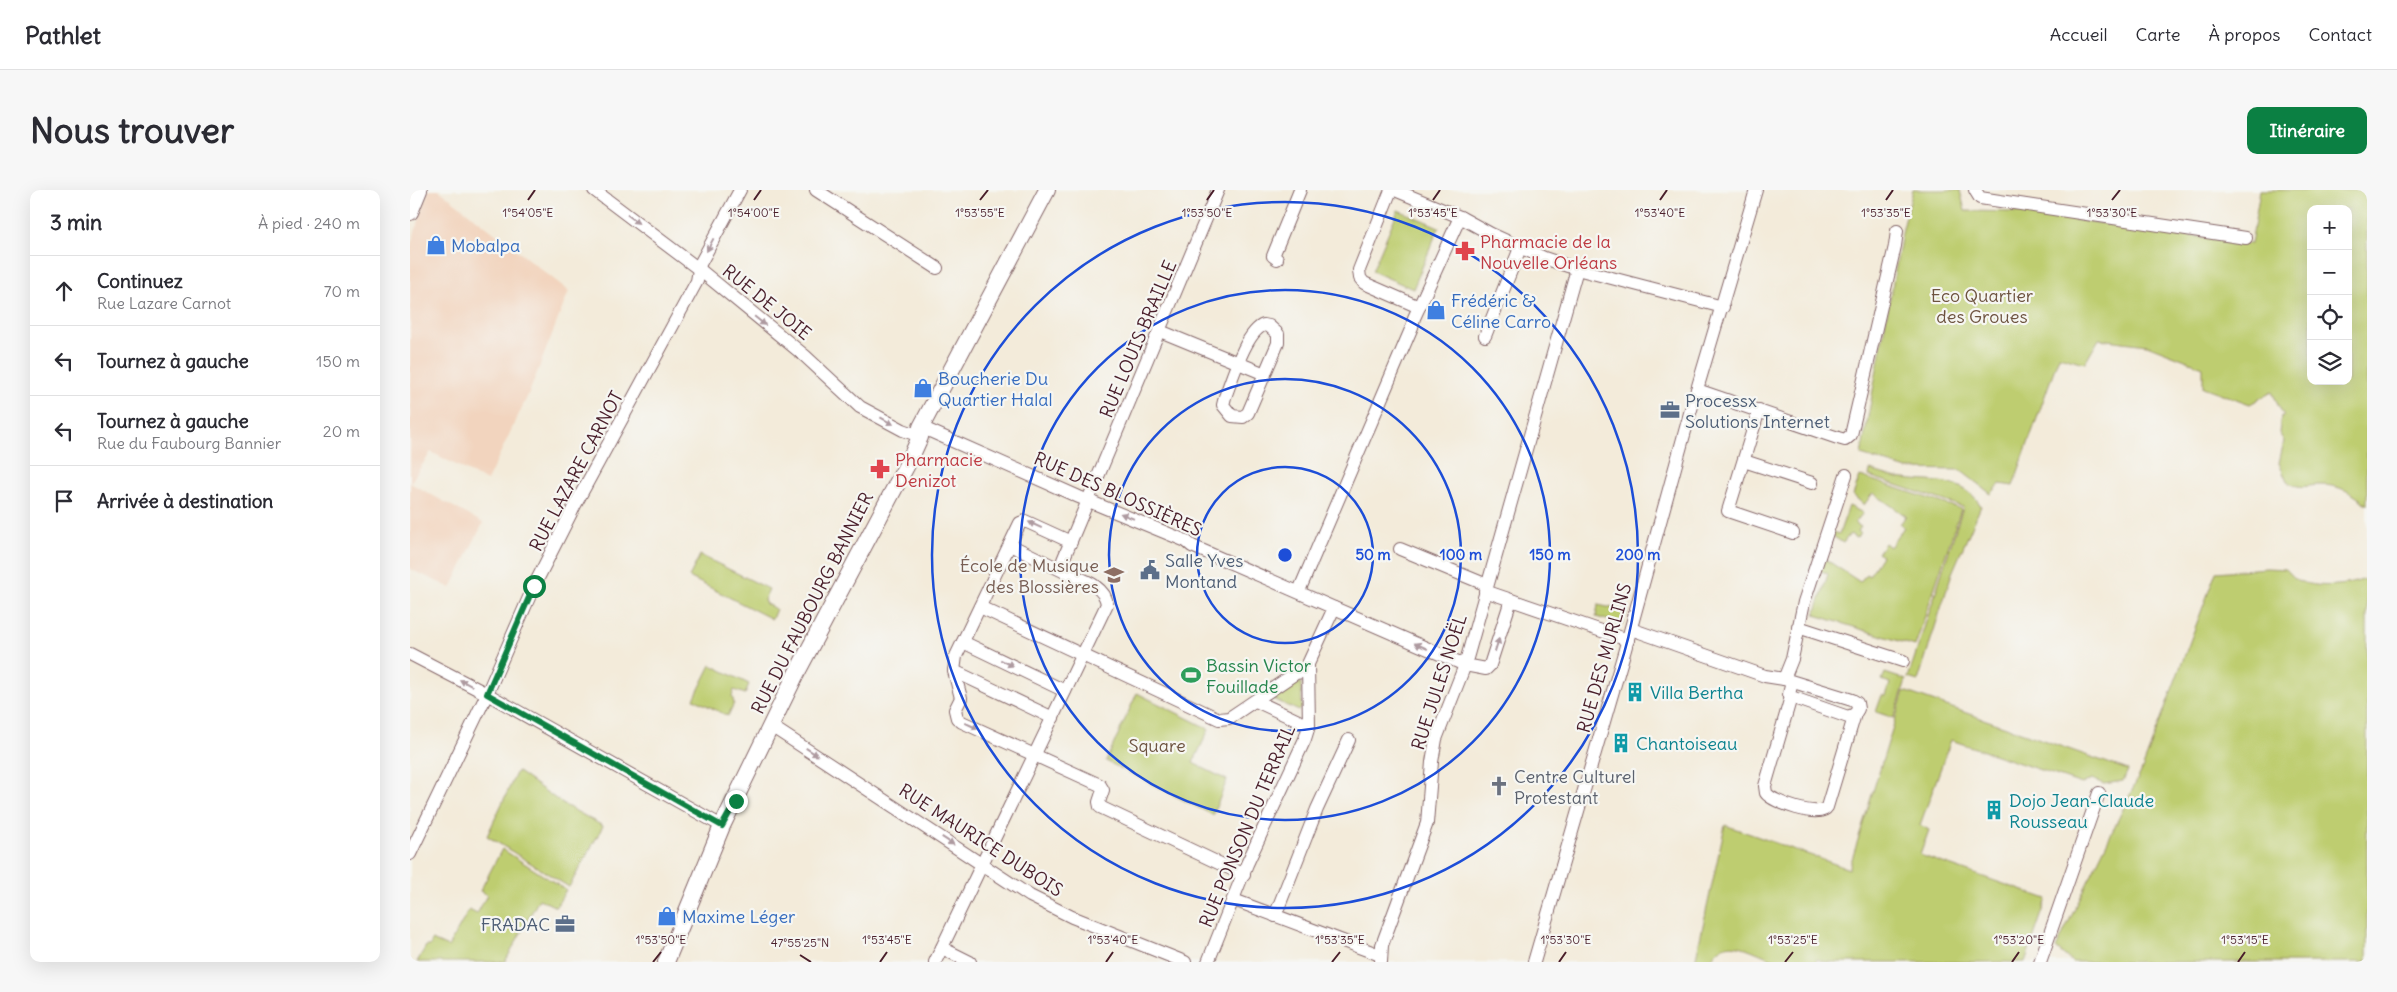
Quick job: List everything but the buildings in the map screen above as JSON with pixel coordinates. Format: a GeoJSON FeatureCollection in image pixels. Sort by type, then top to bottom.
{"type":"FeatureCollection","features":[{"type":"Feature","properties":{"kind":"main road"},"geometry":{"type":"LineString","coordinates":[[410,196],[412,190]]}},
{"type":"Feature","properties":{"kind":"main road"},"geometry":{"type":"LineString","coordinates":[[410,212],[419,190]]}},
{"type":"Feature","properties":{"kind":"main road","name":"RUE DU FAUBOURG BANNIER"},"geometry":{"type":"LineString","coordinates":[[666,962],[722,826],[771,726],[920,431],[1047,190]]}},
{"type":"Feature","properties":{"kind":"street","name":"RUE DE JOIE"},"geometry":{"type":"LineString","coordinates":[[594,190],[700,270],[805,356],[860,407],[903,430],[920,431]]}},
{"type":"Feature","properties":{"kind":"street","name":"RUE LAZARE CARNOT"},"geometry":{"type":"LineString","coordinates":[[410,854],[487,694],[534,586],[570,515],[697,281],[700,264],[740,190]]}},
{"type":"Feature","properties":{"kind":"street"},"geometry":{"type":"LineString","coordinates":[[816,190],[937,268]]}},
{"type":"Feature","properties":{"kind":"street","name":"RUE LOUIS BRAILLE"},"geometry":{"type":"LineString","coordinates":[[1065,572],[1063,560],[1218,190]]}},
{"type":"Feature","properties":{"kind":"street"},"geometry":{"type":"LineString","coordinates":[[1277,259],[1273,256],[1300,190]]}},
{"type":"Feature","properties":{"kind":"street"},"geometry":{"type":"LineString","coordinates":[[1391,190],[1359,270],[1360,278],[1364,283],[1419,307]]}},
{"type":"Feature","properties":{"kind":"street"},"geometry":{"type":"LineString","coordinates":[[1395,190],[1460,216],[1520,248],[1577,269],[1723,306]]}},
{"type":"Feature","properties":{"kind":"street"},"geometry":{"type":"LineString","coordinates":[[1975,190],[1980,198],[2246,238]]}},
{"type":"Feature","properties":{"kind":"street","name":"RUE DES MURLINS"},"geometry":{"type":"LineString","coordinates":[[1534,962],[1723,306],[1751,192]]}},
{"type":"Feature","properties":{"kind":"street"},"geometry":{"type":"LineString","coordinates":[[1299,591],[1419,307],[1460,216]]}},
{"type":"Feature","properties":{"kind":"street"},"geometry":{"type":"LineString","coordinates":[[1698,390],[1845,440],[1851,435],[1895,246],[1896,231]]}},
{"type":"Feature","properties":{"kind":"street"},"geometry":{"type":"LineString","coordinates":[[1484,336],[1520,248]]}},
{"type":"Feature","properties":{"kind":"street","name":"RUE JULES NOËL"},"geometry":{"type":"LineString","coordinates":[[1381,958],[1427,823],[1432,762],[1436,739],[1465,665],[1577,269]]}},
{"type":"Feature","properties":{"kind":"street"},"geometry":{"type":"LineString","coordinates":[[1264,325],[1270,326],[1278,334],[1278,339],[1265,374],[1248,413],[1243,417],[1232,416],[1223,405],[1254,330],[1264,325]]}},
{"type":"Feature","properties":{"kind":"street"},"geometry":{"type":"LineString","coordinates":[[1160,331],[1265,374]]}},
{"type":"Feature","properties":{"kind":"street"},"geometry":{"type":"LineString","coordinates":[[1759,410],[1728,511],[1793,533]]}},
{"type":"Feature","properties":{"kind":"street","name":"RUE DES BLOSSIÈRES"},"geometry":{"type":"LineString","coordinates":[[920,431],[1186,541],[1192,546],[1299,591],[1465,665]]}},
{"type":"Feature","properties":{"kind":"street"},"geometry":{"type":"LineString","coordinates":[[1744,461],[1812,483]]}},
{"type":"Feature","properties":{"kind":"street"},"geometry":{"type":"LineString","coordinates":[[1400,549],[1511,600],[1630,634],[1765,676],[1788,680],[1857,703],[1858,709],[1827,807],[1820,813],[1810,812],[1775,800],[1766,793],[1765,786],[1791,697],[1788,680],[1798,627],[1826,533],[1846,475]]}},
{"type":"Feature","properties":{"kind":"street"},"geometry":{"type":"LineString","coordinates":[[1071,542],[1023,521],[956,656],[954,671],[961,698],[955,710],[957,718],[1100,785],[1103,790],[1099,802],[1100,807],[1244,874]]}},
{"type":"Feature","properties":{"kind":"street"},"geometry":{"type":"LineString","coordinates":[[935,962],[1107,604],[1106,596],[1102,590],[1010,545]]}},
{"type":"Feature","properties":{"kind":"street"},"geometry":{"type":"LineString","coordinates":[[1465,665],[1486,669],[1490,665],[1511,600]]}},
{"type":"Feature","properties":{"kind":"street"},"geometry":{"type":"LineString","coordinates":[[980,607],[1219,719],[1229,718],[1296,673],[1308,671]]}},
{"type":"Feature","properties":{"kind":"street","name":"RUE PONSON DU TERRAIL"},"geometry":{"type":"LineString","coordinates":[[1208,962],[1244,874],[1309,726],[1308,671],[1310,660],[1334,608]]}},
{"type":"Feature","properties":{"kind":"street"},"geometry":{"type":"LineString","coordinates":[[1798,627],[1903,661]]}},
{"type":"Feature","properties":{"kind":"street"},"geometry":{"type":"LineString","coordinates":[[963,642],[1066,691]]}},
{"type":"Feature","properties":{"kind":"street"},"geometry":{"type":"LineString","coordinates":[[410,654],[487,694],[722,826]]}},
{"type":"Feature","properties":{"kind":"street"},"geometry":{"type":"LineString","coordinates":[[954,671],[1053,718]]}},
{"type":"Feature","properties":{"kind":"street"},"geometry":{"type":"LineString","coordinates":[[1791,697],[1848,717],[1855,714]]}},
{"type":"Feature","properties":{"kind":"street"},"geometry":{"type":"LineString","coordinates":[[1256,701],[1309,726]]}},
{"type":"Feature","properties":{"kind":"street","name":"RUE MAURICE DUBOIS"},"geometry":{"type":"LineString","coordinates":[[771,726],[1030,896],[1072,917],[1185,962]]}},
{"type":"Feature","properties":{"kind":"street"},"geometry":{"type":"LineString","coordinates":[[1275,916],[1317,809],[1349,740]]}},
{"type":"Feature","properties":{"kind":"street"},"geometry":{"type":"LineString","coordinates":[[2040,962],[2099,793]]}},
{"type":"Feature","properties":{"kind":"street"},"geometry":{"type":"LineString","coordinates":[[1234,900],[1381,958]]}},
{"type":"Feature","properties":{"kind":"street"},"geometry":{"type":"LineString","coordinates":[[942,948],[970,962]]}},
{"type":"Feature","properties":{"kind":"shaded area"},"geometry":{"type":"Polygon","coordinates":[[[429,190],[439,190],[569,291],[529,393],[487,481],[431,452],[410,483],[410,247],[429,190]]]}},
{"type":"Feature","properties":{"kind":"shaded area"},"geometry":{"type":"Polygon","coordinates":[[[410,483],[483,523],[451,588],[410,569],[410,483]]]}},
{"type":"Feature","properties":{"kind":"green space","name":"Eco Quartier des Groues"},"geometry":{"type":"Polygon","coordinates":[[[1913,190],[1960,190],[1965,211],[2018,212],[2251,244],[2260,190],[2367,190],[2367,505],[2351,493],[2334,486],[2300,486],[2287,482],[2279,463],[2284,441],[2279,433],[2281,416],[2284,416],[2272,392],[2250,404],[2203,387],[2203,367],[2147,345],[2099,339],[2085,363],[2059,356],[2013,486],[2000,484],[1991,494],[1960,470],[1907,469],[1861,455],[1903,228],[1913,190]]]}},
{"type":"Feature","properties":{"kind":"green space"},"geometry":{"type":"Polygon","coordinates":[[[1398,210],[1439,227],[1413,289],[1372,271],[1398,210]]]}},
{"type":"Feature","properties":{"kind":"green space"},"geometry":{"type":"Polygon","coordinates":[[[1870,470],[1891,477],[1947,483],[1957,486],[1966,490],[1981,506],[1952,573],[1918,681],[1908,678],[1963,507],[1869,476],[1870,470]]]}},
{"type":"Feature","properties":{"kind":"green space"},"geometry":{"type":"Polygon","coordinates":[[[1860,476],[1961,509],[1915,646],[1815,615],[1828,574],[1819,570],[1822,557],[1860,582],[1866,574],[1869,576],[1882,556],[1878,553],[1885,543],[1890,547],[1904,527],[1900,524],[1906,516],[1873,493],[1864,505],[1853,495],[1860,476]]]}},
{"type":"Feature","properties":{"kind":"green space"},"geometry":{"type":"Polygon","coordinates":[[[1849,506],[1863,513],[1855,523],[1861,527],[1858,531],[1861,533],[1856,538],[1850,534],[1843,543],[1831,535],[1832,532],[1839,534],[1849,506]]]}},
{"type":"Feature","properties":{"kind":"green space"},"geometry":{"type":"Polygon","coordinates":[[[700,555],[769,589],[764,600],[766,604],[776,609],[772,619],[689,577],[700,555]]]}},
{"type":"Feature","properties":{"kind":"green space"},"geometry":{"type":"Polygon","coordinates":[[[2266,568],[2286,569],[2297,580],[2313,585],[2342,585],[2367,578],[2367,962],[2072,962],[2056,948],[2141,772],[2216,572],[2266,568]]]}},
{"type":"Feature","properties":{"kind":"green space"},"geometry":{"type":"Polygon","coordinates":[[[1598,605],[1627,611],[1622,624],[1596,617],[1598,605]]]}},
{"type":"Feature","properties":{"kind":"green space"},"geometry":{"type":"Polygon","coordinates":[[[711,665],[749,684],[745,694],[734,690],[732,696],[734,703],[728,716],[694,699],[711,665]]]}},
{"type":"Feature","properties":{"kind":"green space"},"geometry":{"type":"Polygon","coordinates":[[[1885,673],[1906,680],[1894,718],[1876,712],[1882,695],[1886,696],[1890,683],[1882,680],[1885,673]]]}},
{"type":"Feature","properties":{"kind":"green space"},"geometry":{"type":"Polygon","coordinates":[[[1296,681],[1301,683],[1302,708],[1299,711],[1273,699],[1296,681]]]}},
{"type":"Feature","properties":{"kind":"green space"},"geometry":{"type":"Polygon","coordinates":[[[1904,691],[2128,770],[2123,781],[2104,784],[2092,779],[2082,784],[1951,740],[1920,825],[1929,830],[1920,855],[2047,899],[2025,962],[1825,962],[1817,959],[1816,962],[1785,962],[1734,945],[1725,946],[1717,952],[1710,962],[1695,962],[1725,825],[1849,869],[1904,691]]]}},
{"type":"Feature","properties":{"kind":"green space","name":"Square"},"geometry":{"type":"Polygon","coordinates":[[[1137,693],[1209,729],[1193,763],[1227,780],[1213,815],[1106,761],[1137,693]]]}},
{"type":"Feature","properties":{"kind":"green space"},"geometry":{"type":"Polygon","coordinates":[[[517,771],[563,804],[603,826],[569,887],[487,836],[517,771]]]}},
{"type":"Feature","properties":{"kind":"green space"},"geometry":{"type":"Polygon","coordinates":[[[502,849],[566,890],[556,907],[539,899],[505,962],[417,962],[426,946],[430,946],[432,940],[448,947],[469,910],[477,914],[487,895],[480,891],[502,849]]]}},
{"type":"Feature","properties":{"kind":"place","name":"Mobalpa"},"geometry":{"type":"Point","coordinates":[436,245]}},
{"type":"Feature","properties":{"kind":"place","name":"Pharmacie de la Nouvelle Orléans"},"geometry":{"type":"Point","coordinates":[1465,251]}},
{"type":"Feature","properties":{"kind":"place","name":"Frédéric & Céline Carro"},"geometry":{"type":"Point","coordinates":[1436,310]}},
{"type":"Feature","properties":{"kind":"place","name":"Boucherie Du Quartier Halal"},"geometry":{"type":"Point","coordinates":[923,388]}},
{"type":"Feature","properties":{"kind":"place","name":"Processx Solutions Internet"},"geometry":{"type":"Point","coordinates":[1670,410]}},
{"type":"Feature","properties":{"kind":"place","name":"Pharmacie Denizot"},"geometry":{"type":"Point","coordinates":[880,469]}},
{"type":"Feature","properties":{"kind":"place","name":"Salle Yves Montand"},"geometry":{"type":"Point","coordinates":[1150,570]}},
{"type":"Feature","properties":{"kind":"place","name":"École de Musique des Blossières"},"geometry":{"type":"Point","coordinates":[1114,575]}},
{"type":"Feature","properties":{"kind":"place","name":"Bassin Victor Fouillade"},"geometry":{"type":"Point","coordinates":[1191,675]}},
{"type":"Feature","properties":{"kind":"place","name":"Villa Bertha"},"geometry":{"type":"Point","coordinates":[1635,692]}},
{"type":"Feature","properties":{"kind":"place","name":"Chantoiseau"},"geometry":{"type":"Point","coordinates":[1621,743]}},
{"type":"Feature","properties":{"kind":"place","name":"Centre Culturel Protestant"},"geometry":{"type":"Point","coordinates":[1499,786]}},
{"type":"Feature","properties":{"kind":"place","name":"Dojo Jean-Claude Rousseau"},"geometry":{"type":"Point","coordinates":[1994,810]}},
{"type":"Feature","properties":{"kind":"place","name":"Maxime Léger"},"geometry":{"type":"Point","coordinates":[667,916]}},
{"type":"Feature","properties":{"kind":"place","name":"FRADAC"},"geometry":{"type":"Point","coordinates":[565,924]}},
{"type":"Feature","properties":{"kind":"route"},"geometry":{"type":"LineString","coordinates":[[534,586],[487,694],[722,826],[736,801]]}}]}
